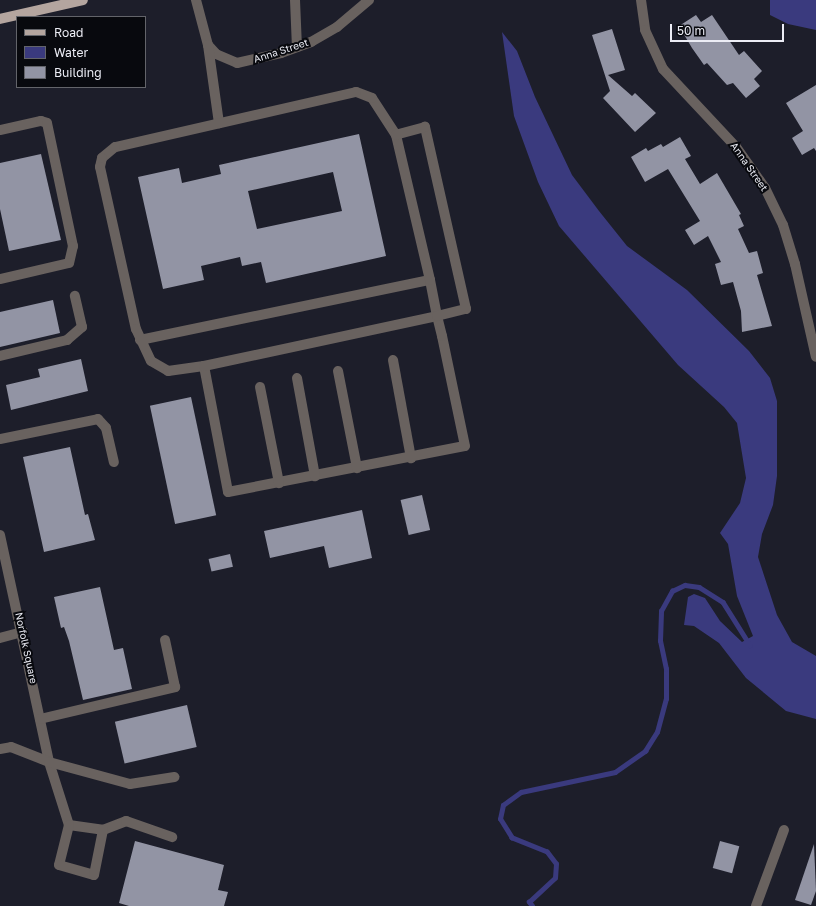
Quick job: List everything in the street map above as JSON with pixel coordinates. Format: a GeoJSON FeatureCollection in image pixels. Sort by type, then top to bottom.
{"type":"FeatureCollection","features":[{"type":"Feature","properties":{"kind":"main road"},"geometry":{"type":"LineString","coordinates":[[0,19],[83,0]]}},
{"type":"Feature","properties":{"kind":"street"},"geometry":{"type":"LineString","coordinates":[[196,0],[208,45],[219,123]]}},
{"type":"Feature","properties":{"kind":"street"},"geometry":{"type":"LineString","coordinates":[[295,0],[297,47]]}},
{"type":"Feature","properties":{"kind":"street","name":"Anna Street"},"geometry":{"type":"LineString","coordinates":[[208,45],[216,54],[237,63],[297,47],[337,27],[369,0]]}},
{"type":"Feature","properties":{"kind":"street","name":"Anna Street"},"geometry":{"type":"LineString","coordinates":[[641,0],[645,30],[662,69],[736,147],[765,188],[783,225],[795,264],[816,357]]}},
{"type":"Feature","properties":{"kind":"street"},"geometry":{"type":"LineString","coordinates":[[204,366],[228,492],[411,458],[465,446],[438,316],[396,135],[372,98],[356,92],[115,147],[102,158],[100,167],[140,340],[145,352],[158,366],[168,370],[204,366],[438,316],[466,309],[425,127],[396,135]]}},
{"type":"Feature","properties":{"kind":"street"},"geometry":{"type":"LineString","coordinates":[[0,130],[41,121],[47,123],[73,246],[69,263],[0,279]]}},
{"type":"Feature","properties":{"kind":"street"},"geometry":{"type":"LineString","coordinates":[[140,340],[430,280]]}},
{"type":"Feature","properties":{"kind":"street"},"geometry":{"type":"LineString","coordinates":[[0,356],[67,340],[82,327],[75,296]]}},
{"type":"Feature","properties":{"kind":"street"},"geometry":{"type":"LineString","coordinates":[[393,360],[411,458]]}},
{"type":"Feature","properties":{"kind":"street"},"geometry":{"type":"LineString","coordinates":[[338,370],[357,468]]}},
{"type":"Feature","properties":{"kind":"street"},"geometry":{"type":"LineString","coordinates":[[297,378],[315,476]]}},
{"type":"Feature","properties":{"kind":"street"},"geometry":{"type":"LineString","coordinates":[[260,387],[279,483]]}},
{"type":"Feature","properties":{"kind":"street"},"geometry":{"type":"LineString","coordinates":[[0,439],[98,419],[106,428],[114,462]]}},
{"type":"Feature","properties":{"kind":"street","name":"Norfolk Square"},"geometry":{"type":"LineString","coordinates":[[0,535],[23,632],[49,762],[68,825]]}},
{"type":"Feature","properties":{"kind":"street"},"geometry":{"type":"LineString","coordinates":[[0,638],[23,632]]}},
{"type":"Feature","properties":{"kind":"street"},"geometry":{"type":"LineString","coordinates":[[40,719],[175,687],[165,640]]}},
{"type":"Feature","properties":{"kind":"street"},"geometry":{"type":"LineString","coordinates":[[0,748],[11,747],[49,762],[130,784],[174,777]]}},
{"type":"Feature","properties":{"kind":"street"},"geometry":{"type":"LineString","coordinates":[[103,830],[94,875],[59,865],[68,825],[103,830],[126,821],[172,837]]}},
{"type":"Feature","properties":{"kind":"street"},"geometry":{"type":"LineString","coordinates":[[756,906],[784,830]]}},
{"type":"Feature","properties":{"kind":"water"},"geometry":{"type":"Polygon","coordinates":[[[770,0],[816,0],[816,30],[788,24],[770,15],[770,0]]]}},
{"type":"Feature","properties":{"kind":"water"},"geometry":{"type":"Polygon","coordinates":[[[502,32],[517,51],[535,97],[572,175],[599,211],[627,246],[687,290],[749,351],[770,378],[777,401],[777,476],[773,505],[762,534],[758,557],[777,615],[792,642],[816,656],[816,719],[786,711],[746,678],[719,643],[694,626],[684,625],[688,597],[694,594],[705,598],[720,621],[742,642],[753,636],[737,596],[728,544],[720,533],[740,503],[746,478],[737,423],[724,407],[678,365],[559,226],[538,182],[514,116],[502,32]]]}},
{"type":"Feature","properties":{"kind":"building"},"geometry":{"type":"Polygon","coordinates":[[[696,15],[701,22],[712,15],[739,55],[744,51],[762,71],[754,79],[760,86],[746,98],[733,83],[727,85],[707,63],[704,65],[692,48],[679,26],[696,15]]]}},
{"type":"Feature","properties":{"kind":"building"},"geometry":{"type":"Polygon","coordinates":[[[612,29],[625,70],[608,75],[632,96],[635,93],[656,113],[635,132],[603,98],[610,91],[592,35],[612,29]]]}},
{"type":"Feature","properties":{"kind":"building"},"geometry":{"type":"Polygon","coordinates":[[[816,85],[816,151],[814,148],[802,155],[792,138],[803,131],[786,103],[816,85]]]}},
{"type":"Feature","properties":{"kind":"building"},"geometry":{"type":"Polygon","coordinates":[[[359,134],[386,256],[266,283],[261,262],[242,266],[240,257],[201,266],[204,280],[163,289],[138,177],[179,168],[182,183],[221,174],[219,165],[359,134]],[[333,172],[248,191],[257,229],[342,211],[333,172]]]}},
{"type":"Feature","properties":{"kind":"building"},"geometry":{"type":"Polygon","coordinates":[[[680,137],[691,156],[685,159],[700,184],[717,173],[741,214],[739,215],[744,226],[738,229],[749,253],[757,251],[763,273],[757,275],[772,326],[742,332],[741,311],[733,282],[721,285],[715,264],[721,262],[708,236],[694,245],[685,230],[700,221],[668,169],[645,182],[631,157],[646,148],[648,151],[661,144],[663,147],[680,137]]]}},
{"type":"Feature","properties":{"kind":"building"},"geometry":{"type":"Polygon","coordinates":[[[41,154],[61,240],[9,251],[0,209],[0,163],[41,154]]]}},
{"type":"Feature","properties":{"kind":"building"},"geometry":{"type":"Polygon","coordinates":[[[53,300],[60,333],[0,347],[0,312],[53,300]]]}},
{"type":"Feature","properties":{"kind":"building"},"geometry":{"type":"Polygon","coordinates":[[[81,359],[88,391],[11,410],[6,385],[40,377],[38,369],[81,359]]]}},
{"type":"Feature","properties":{"kind":"building"},"geometry":{"type":"Polygon","coordinates":[[[191,397],[216,515],[175,524],[150,406],[191,397]]]}},
{"type":"Feature","properties":{"kind":"building"},"geometry":{"type":"Polygon","coordinates":[[[70,447],[85,515],[88,514],[95,540],[44,552],[23,457],[70,447]]]}},
{"type":"Feature","properties":{"kind":"building"},"geometry":{"type":"Polygon","coordinates":[[[422,495],[430,530],[409,535],[401,500],[422,495]]]}},
{"type":"Feature","properties":{"kind":"building"},"geometry":{"type":"Polygon","coordinates":[[[362,510],[372,558],[329,568],[324,546],[270,558],[264,531],[362,510]]]}},
{"type":"Feature","properties":{"kind":"building"},"geometry":{"type":"Polygon","coordinates":[[[230,554],[233,567],[211,572],[209,559],[230,554]]]}},
{"type":"Feature","properties":{"kind":"building"},"geometry":{"type":"Polygon","coordinates":[[[100,587],[114,650],[123,648],[132,689],[83,700],[69,641],[64,627],[61,628],[54,597],[100,587]]]}},
{"type":"Feature","properties":{"kind":"building"},"geometry":{"type":"Polygon","coordinates":[[[187,705],[197,747],[125,764],[115,722],[187,705]]]}},
{"type":"Feature","properties":{"kind":"building"},"geometry":{"type":"Polygon","coordinates":[[[135,841],[224,865],[218,890],[228,892],[224,906],[129,906],[119,903],[135,841]]]}},
{"type":"Feature","properties":{"kind":"building"},"geometry":{"type":"Polygon","coordinates":[[[720,841],[739,846],[732,873],[713,868],[720,841]]]}},
{"type":"Feature","properties":{"kind":"building"},"geometry":{"type":"Polygon","coordinates":[[[814,844],[816,891],[811,905],[795,900],[814,844]]]}},
{"type":"Feature","properties":{"kind":"waterway"},"geometry":{"type":"LineString","coordinates":[[532,906],[529,902],[555,878],[556,864],[547,852],[512,838],[500,819],[503,805],[521,792],[615,772],[645,751],[657,732],[666,699],[666,669],[660,641],[661,611],[672,591],[685,585],[699,587],[723,602],[750,645]]}}]}
